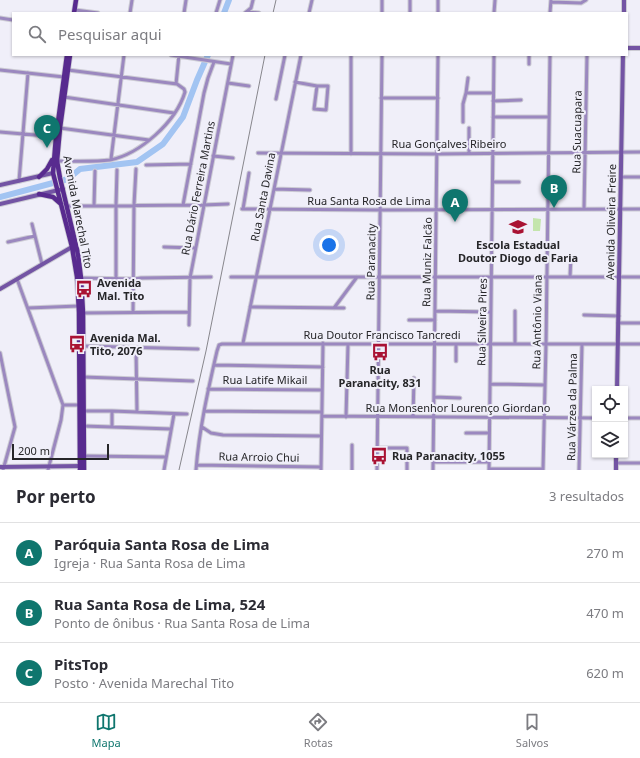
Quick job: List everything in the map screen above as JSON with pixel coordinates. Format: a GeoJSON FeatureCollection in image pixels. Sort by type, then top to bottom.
{"type":"FeatureCollection","features":[{"type":"Feature","properties":{"kind":"main road"},"geometry":{"type":"LineString","coordinates":[[74,11],[76,0]]}},
{"type":"Feature","properties":{"kind":"main road","name":"Avenida Marechal Tito"},"geometry":{"type":"LineString","coordinates":[[67,56],[55,160],[59,188],[78,254],[81,278],[83,313],[84,456],[82,468]]}},
{"type":"Feature","properties":{"kind":"main road","name":"Avenida Marechal Tito"},"geometry":{"type":"LineString","coordinates":[[57,137],[60,128],[70,56]]}},
{"type":"Feature","properties":{"kind":"main road"},"geometry":{"type":"LineString","coordinates":[[64,76],[66,87]]}},
{"type":"Feature","properties":{"kind":"main road"},"geometry":{"type":"LineString","coordinates":[[39,177],[55,160]]}},
{"type":"Feature","properties":{"kind":"main road"},"geometry":{"type":"LineString","coordinates":[[40,194],[53,198],[64,206]]}},
{"type":"Feature","properties":{"kind":"main road","name":"Avenida Marechal Tito"},"geometry":{"type":"LineString","coordinates":[[64,206],[77,277],[79,306],[82,468]]}},
{"type":"Feature","properties":{"kind":"street"},"geometry":{"type":"LineString","coordinates":[[130,12],[132,0]]}},
{"type":"Feature","properties":{"kind":"street"},"geometry":{"type":"LineString","coordinates":[[184,12],[186,0]]}},
{"type":"Feature","properties":{"kind":"street"},"geometry":{"type":"LineString","coordinates":[[216,12],[220,0]]}},
{"type":"Feature","properties":{"kind":"street"},"geometry":{"type":"LineString","coordinates":[[246,12],[251,8],[253,0]]}},
{"type":"Feature","properties":{"kind":"street"},"geometry":{"type":"LineString","coordinates":[[309,12],[312,0]]}},
{"type":"Feature","properties":{"kind":"street"},"geometry":{"type":"LineString","coordinates":[[382,0],[382,12]]}},
{"type":"Feature","properties":{"kind":"street"},"geometry":{"type":"LineString","coordinates":[[410,0],[410,12]]}},
{"type":"Feature","properties":{"kind":"street"},"geometry":{"type":"LineString","coordinates":[[438,0],[438,12]]}},
{"type":"Feature","properties":{"kind":"street"},"geometry":{"type":"LineString","coordinates":[[494,0],[494,12]]}},
{"type":"Feature","properties":{"kind":"street"},"geometry":{"type":"LineString","coordinates":[[624,0],[624,12]]}},
{"type":"Feature","properties":{"kind":"street"},"geometry":{"type":"LineString","coordinates":[[550,12],[550,1],[585,1]]}},
{"type":"Feature","properties":{"kind":"street"},"geometry":{"type":"LineString","coordinates":[[74,11],[86,12]]}},
{"type":"Feature","properties":{"kind":"street"},"geometry":{"type":"LineString","coordinates":[[0,18],[12,20]]}},
{"type":"Feature","properties":{"kind":"street"},"geometry":{"type":"LineString","coordinates":[[628,48],[640,48]]}},
{"type":"Feature","properties":{"kind":"street"},"geometry":{"type":"LineString","coordinates":[[111,159],[124,56]]}},
{"type":"Feature","properties":{"kind":"street"},"geometry":{"type":"LineString","coordinates":[[176,84],[179,56],[231,64]]}},
{"type":"Feature","properties":{"kind":"street","name":"Rua Dário Ferreira Martins"},"geometry":{"type":"LineString","coordinates":[[189,325],[190,278],[233,56]]}},
{"type":"Feature","properties":{"kind":"street"},"geometry":{"type":"LineString","coordinates":[[276,99],[285,56]]}},
{"type":"Feature","properties":{"kind":"street","name":"Rua Santa Davina"},"geometry":{"type":"LineString","coordinates":[[243,343],[271,210],[300,56]]}},
{"type":"Feature","properties":{"kind":"street"},"geometry":{"type":"LineString","coordinates":[[351,56],[351,154]]}},
{"type":"Feature","properties":{"kind":"street","name":"Rua Paranacity"},"geometry":{"type":"LineString","coordinates":[[377,470],[382,56]]}},
{"type":"Feature","properties":{"kind":"street","name":"Rua Muniz Falcão"},"geometry":{"type":"LineString","coordinates":[[433,470],[438,56]]}},
{"type":"Feature","properties":{"kind":"street","name":"Rua Silveira Pires"},"geometry":{"type":"LineString","coordinates":[[489,470],[494,56]]}},
{"type":"Feature","properties":{"kind":"street"},"geometry":{"type":"LineString","coordinates":[[529,56],[529,64]]}},
{"type":"Feature","properties":{"kind":"street","name":"Rua Antônio Viana"},"geometry":{"type":"LineString","coordinates":[[543,470],[550,56]]}},
{"type":"Feature","properties":{"kind":"street","name":"Rua Suacuapara"},"geometry":{"type":"LineString","coordinates":[[584,209],[587,56]]}},
{"type":"Feature","properties":{"kind":"street","name":"Avenida Oliveira Freire"},"geometry":{"type":"LineString","coordinates":[[617,386],[623,56]]}},
{"type":"Feature","properties":{"kind":"street"},"geometry":{"type":"LineString","coordinates":[[183,205],[204,93],[213,62]]}},
{"type":"Feature","properties":{"kind":"street"},"geometry":{"type":"LineString","coordinates":[[0,70],[64,76]]}},
{"type":"Feature","properties":{"kind":"street"},"geometry":{"type":"LineString","coordinates":[[55,160],[93,161],[111,159],[130,152],[149,140],[162,128],[174,113],[185,92],[176,84],[68,70]]}},
{"type":"Feature","properties":{"kind":"street"},"geometry":{"type":"LineString","coordinates":[[19,181],[28,73]]}},
{"type":"Feature","properties":{"kind":"street"},"geometry":{"type":"LineString","coordinates":[[463,122],[463,104],[468,78]]}},
{"type":"Feature","properties":{"kind":"street"},"geometry":{"type":"LineString","coordinates":[[295,82],[317,86],[327,86],[326,109],[314,110],[317,86]]}},
{"type":"Feature","properties":{"kind":"street"},"geometry":{"type":"LineString","coordinates":[[228,83],[249,86]]}},
{"type":"Feature","properties":{"kind":"street"},"geometry":{"type":"LineString","coordinates":[[466,93],[494,93]]}},
{"type":"Feature","properties":{"kind":"street"},"geometry":{"type":"LineString","coordinates":[[64,97],[174,113]]}},
{"type":"Feature","properties":{"kind":"street"},"geometry":{"type":"LineString","coordinates":[[382,98],[438,98]]}},
{"type":"Feature","properties":{"kind":"street"},"geometry":{"type":"LineString","coordinates":[[493,101],[520,100]]}},
{"type":"Feature","properties":{"kind":"street"},"geometry":{"type":"LineString","coordinates":[[493,117],[549,117]]}},
{"type":"Feature","properties":{"kind":"street"},"geometry":{"type":"LineString","coordinates":[[60,128],[149,140]]}},
{"type":"Feature","properties":{"kind":"street"},"geometry":{"type":"LineString","coordinates":[[469,128],[469,153]]}},
{"type":"Feature","properties":{"kind":"street"},"geometry":{"type":"LineString","coordinates":[[0,132],[57,137]]}},
{"type":"Feature","properties":{"kind":"street","name":"Rua Gonçalves Ribeiro"},"geometry":{"type":"LineString","coordinates":[[258,153],[438,154],[640,152]]}},
{"type":"Feature","properties":{"kind":"street"},"geometry":{"type":"LineString","coordinates":[[213,156],[233,158]]}},
{"type":"Feature","properties":{"kind":"street"},"geometry":{"type":"LineString","coordinates":[[146,165],[191,164]]}},
{"type":"Feature","properties":{"kind":"street"},"geometry":{"type":"LineString","coordinates":[[133,313],[134,205],[136,169]]}},
{"type":"Feature","properties":{"kind":"street"},"geometry":{"type":"LineString","coordinates":[[116,278],[117,170]]}},
{"type":"Feature","properties":{"kind":"street"},"geometry":{"type":"LineString","coordinates":[[94,206],[95,171]]}},
{"type":"Feature","properties":{"kind":"street","name":"Rua Santa Rosa de Lima"},"geometry":{"type":"LineString","coordinates":[[249,173],[242,209],[437,210],[640,208]]}},
{"type":"Feature","properties":{"kind":"street"},"geometry":{"type":"LineString","coordinates":[[0,185],[57,175]]}},
{"type":"Feature","properties":{"kind":"street"},"geometry":{"type":"LineString","coordinates":[[621,177],[640,177]]}},
{"type":"Feature","properties":{"kind":"street"},"geometry":{"type":"LineString","coordinates":[[493,182],[519,182]]}},
{"type":"Feature","properties":{"kind":"street"},"geometry":{"type":"LineString","coordinates":[[0,204],[59,188]]}},
{"type":"Feature","properties":{"kind":"street"},"geometry":{"type":"LineString","coordinates":[[274,189],[310,190]]}},
{"type":"Feature","properties":{"kind":"street"},"geometry":{"type":"LineString","coordinates":[[64,206],[203,206],[228,204]]}},
{"type":"Feature","properties":{"kind":"street"},"geometry":{"type":"LineString","coordinates":[[32,224],[42,264]]}},
{"type":"Feature","properties":{"kind":"street"},"geometry":{"type":"LineString","coordinates":[[8,242],[35,236]]}},
{"type":"Feature","properties":{"kind":"street"},"geometry":{"type":"LineString","coordinates":[[164,247],[195,248]]}},
{"type":"Feature","properties":{"kind":"street"},"geometry":{"type":"LineString","coordinates":[[0,289],[72,248]]}},
{"type":"Feature","properties":{"kind":"street"},"geometry":{"type":"LineString","coordinates":[[570,277],[571,256]]}},
{"type":"Feature","properties":{"kind":"street"},"geometry":{"type":"LineString","coordinates":[[334,308],[357,276]]}},
{"type":"Feature","properties":{"kind":"street"},"geometry":{"type":"LineString","coordinates":[[231,277],[640,277]]}},
{"type":"Feature","properties":{"kind":"street"},"geometry":{"type":"LineString","coordinates":[[81,278],[211,278]]}},
{"type":"Feature","properties":{"kind":"street"},"geometry":{"type":"LineString","coordinates":[[17,279],[63,405],[61,420],[49,468]]}},
{"type":"Feature","properties":{"kind":"street"},"geometry":{"type":"LineString","coordinates":[[28,308],[79,306]]}},
{"type":"Feature","properties":{"kind":"street"},"geometry":{"type":"LineString","coordinates":[[250,307],[344,308]]}},
{"type":"Feature","properties":{"kind":"street"},"geometry":{"type":"LineString","coordinates":[[436,311],[491,312]]}},
{"type":"Feature","properties":{"kind":"street"},"geometry":{"type":"LineString","coordinates":[[515,311],[515,344]]}},
{"type":"Feature","properties":{"kind":"street"},"geometry":{"type":"LineString","coordinates":[[83,313],[189,312]]}},
{"type":"Feature","properties":{"kind":"street"},"geometry":{"type":"LineString","coordinates":[[584,315],[619,316]]}},
{"type":"Feature","properties":{"kind":"street"},"geometry":{"type":"LineString","coordinates":[[409,320],[436,320]]}},
{"type":"Feature","properties":{"kind":"street"},"geometry":{"type":"LineString","coordinates":[[618,323],[640,323]]}},
{"type":"Feature","properties":{"kind":"street","name":"Rua Doutor Francisco Tancredi"},"geometry":{"type":"LineString","coordinates":[[214,365],[219,345],[229,343],[640,344]]}},
{"type":"Feature","properties":{"kind":"street"},"geometry":{"type":"LineString","coordinates":[[321,468],[323,343]]}},
{"type":"Feature","properties":{"kind":"street"},"geometry":{"type":"LineString","coordinates":[[346,417],[348,344]]}},
{"type":"Feature","properties":{"kind":"street"},"geometry":{"type":"LineString","coordinates":[[456,344],[456,361]]}},
{"type":"Feature","properties":{"kind":"street","name":"Rua Várzea da Palma"},"geometry":{"type":"LineString","coordinates":[[580,470],[582,344]]}},
{"type":"Feature","properties":{"kind":"street"},"geometry":{"type":"LineString","coordinates":[[83,346],[198,349]]}},
{"type":"Feature","properties":{"kind":"street"},"geometry":{"type":"LineString","coordinates":[[136,348],[137,412]]}},
{"type":"Feature","properties":{"kind":"street"},"geometry":{"type":"LineString","coordinates":[[0,353],[15,427],[2,468],[82,468]]}},
{"type":"Feature","properties":{"kind":"street"},"geometry":{"type":"LineString","coordinates":[[196,470],[204,412],[214,365],[322,367]]}},
{"type":"Feature","properties":{"kind":"street"},"geometry":{"type":"LineString","coordinates":[[83,378],[193,381]]}},
{"type":"Feature","properties":{"kind":"street"},"geometry":{"type":"LineString","coordinates":[[413,417],[414,378]]}},
{"type":"Feature","properties":{"kind":"street"},"geometry":{"type":"LineString","coordinates":[[490,384],[545,385]]}},
{"type":"Feature","properties":{"kind":"street","name":"Rua Latife Mikail"},"geometry":{"type":"LineString","coordinates":[[208,389],[322,390]]}},
{"type":"Feature","properties":{"kind":"street"},"geometry":{"type":"LineString","coordinates":[[434,397],[460,398]]}},
{"type":"Feature","properties":{"kind":"street"},"geometry":{"type":"LineString","coordinates":[[63,405],[80,405]]}},
{"type":"Feature","properties":{"kind":"street"},"geometry":{"type":"LineString","coordinates":[[83,411],[187,414]]}},
{"type":"Feature","properties":{"kind":"street"},"geometry":{"type":"LineString","coordinates":[[112,411],[112,427]]}},
{"type":"Feature","properties":{"kind":"street","name":"Rua Monsenhor Lourenço Giordano"},"geometry":{"type":"LineString","coordinates":[[204,412],[322,414],[346,417],[592,418]]}},
{"type":"Feature","properties":{"kind":"street"},"geometry":{"type":"LineString","coordinates":[[164,470],[174,414]]}},
{"type":"Feature","properties":{"kind":"street"},"geometry":{"type":"LineString","coordinates":[[628,418],[640,418]]}},
{"type":"Feature","properties":{"kind":"street"},"geometry":{"type":"LineString","coordinates":[[83,426],[171,429]]}},
{"type":"Feature","properties":{"kind":"street"},"geometry":{"type":"LineString","coordinates":[[202,427],[211,433],[223,435],[322,436]]}},
{"type":"Feature","properties":{"kind":"street"},"geometry":{"type":"LineString","coordinates":[[466,433],[489,433]]}},
{"type":"Feature","properties":{"kind":"street"},"geometry":{"type":"LineString","coordinates":[[352,445],[352,470]]}},
{"type":"Feature","properties":{"kind":"street"},"geometry":{"type":"LineString","coordinates":[[377,448],[407,448],[407,470]]}},
{"type":"Feature","properties":{"kind":"street"},"geometry":{"type":"LineString","coordinates":[[84,456],[166,457]]}},
{"type":"Feature","properties":{"kind":"street"},"geometry":{"type":"LineString","coordinates":[[616,458],[616,470]]}},
{"type":"Feature","properties":{"kind":"street"},"geometry":{"type":"LineString","coordinates":[[433,462],[489,462]]}},
{"type":"Feature","properties":{"kind":"street"},"geometry":{"type":"LineString","coordinates":[[616,463],[640,463]]}},
{"type":"Feature","properties":{"kind":"street","name":"Rua Arroio Chui"},"geometry":{"type":"LineString","coordinates":[[197,465],[321,468]]}},
{"type":"Feature","properties":{"kind":"street"},"geometry":{"type":"LineString","coordinates":[[489,470],[543,470]]}},
{"type":"Feature","properties":{"kind":"green space"},"geometry":{"type":"Polygon","coordinates":[[[533,218],[541,219],[540,231],[533,231],[533,218]]]}},
{"type":"Feature","properties":{"kind":"waterway"},"geometry":{"type":"LineString","coordinates":[[224,12],[229,0]]}},
{"type":"Feature","properties":{"kind":"waterway"},"geometry":{"type":"LineString","coordinates":[[0,197],[68,179],[80,169],[137,162],[163,144],[183,117],[208,56]]}},
{"type":"Feature","properties":{"kind":"railway"},"geometry":{"type":"LineString","coordinates":[[273,12],[276,0]]}},
{"type":"Feature","properties":{"kind":"railway"},"geometry":{"type":"LineString","coordinates":[[179,470],[206,351],[265,56]]}},
{"type":"Feature","properties":{"kind":"place","name":"PitsTop"},"geometry":{"type":"Point","coordinates":[47,148]}},
{"type":"Feature","properties":{"kind":"place","name":"Rua Santa Rosa de Lima, 524"},"geometry":{"type":"Point","coordinates":[554,208]}},
{"type":"Feature","properties":{"kind":"place","name":"Paróquia Santa Rosa de Lima"},"geometry":{"type":"Point","coordinates":[455,222]}},
{"type":"Feature","properties":{"kind":"place","name":"Escola Estadual Doutor Diogo de Faria"},"geometry":{"type":"Point","coordinates":[518,227]}},
{"type":"Feature","properties":{"kind":"place","name":"Avenida Mal. Tito"},"geometry":{"type":"Point","coordinates":[84,289]}},
{"type":"Feature","properties":{"kind":"place","name":"Avenida Mal. Tito, 2076"},"geometry":{"type":"Point","coordinates":[77,344]}},
{"type":"Feature","properties":{"kind":"place","name":"Rua Paranacity, 831"},"geometry":{"type":"Point","coordinates":[380,352]}},
{"type":"Feature","properties":{"kind":"place","name":"Rua Paranacity, 1055"},"geometry":{"type":"Point","coordinates":[379,456]}}]}
